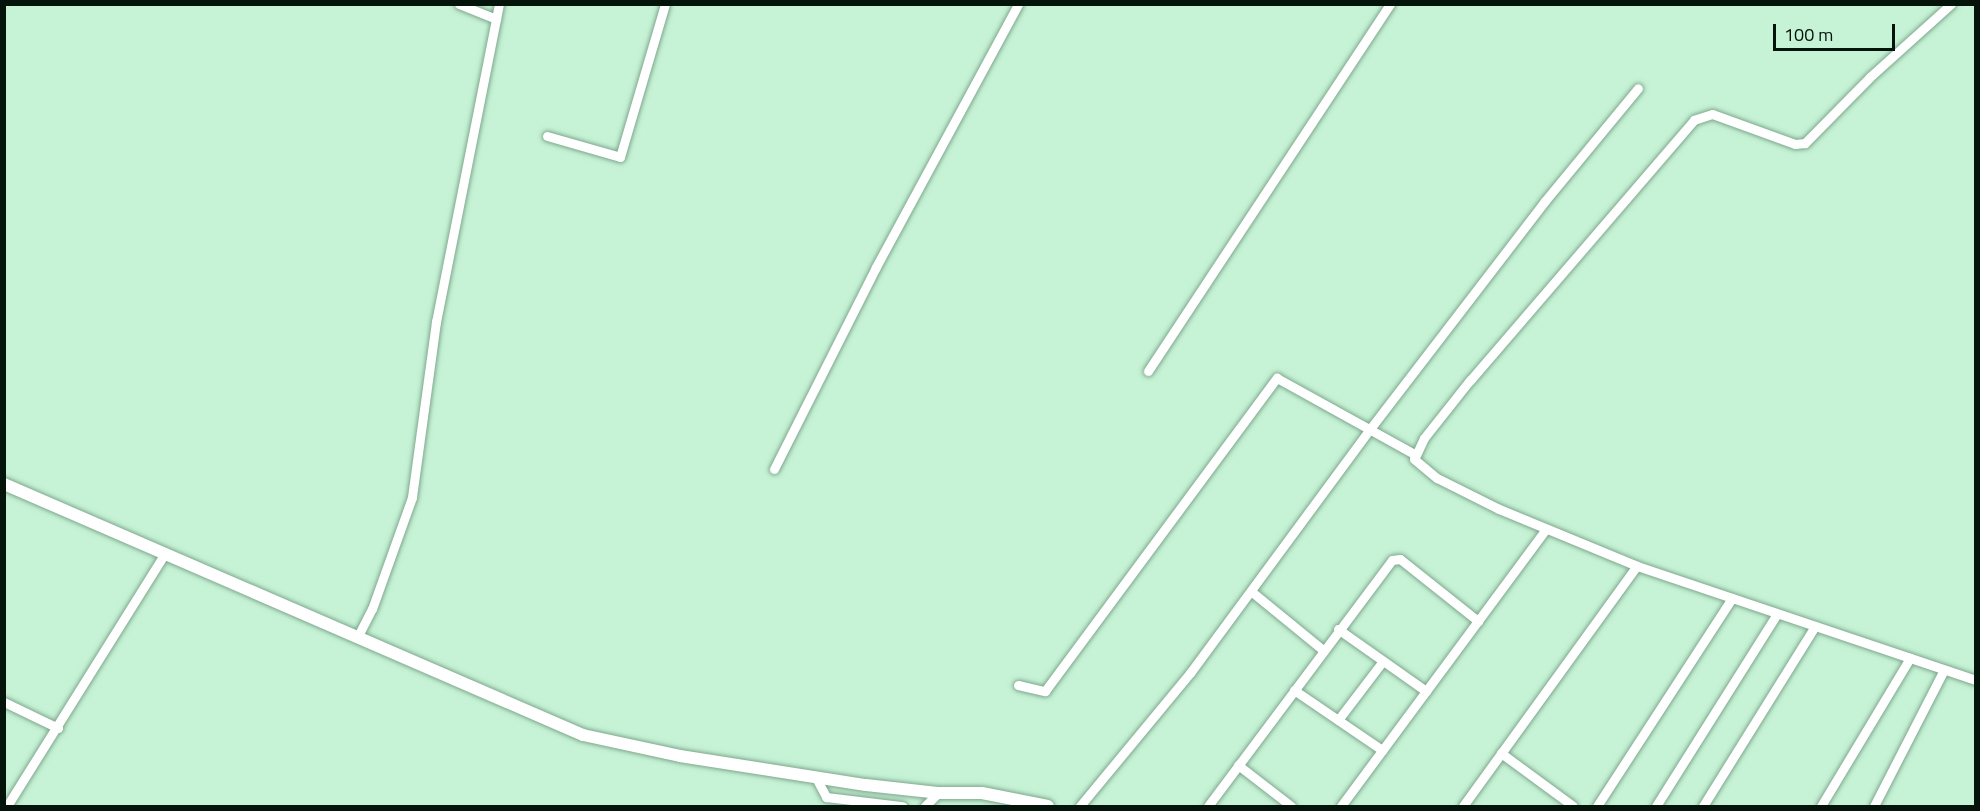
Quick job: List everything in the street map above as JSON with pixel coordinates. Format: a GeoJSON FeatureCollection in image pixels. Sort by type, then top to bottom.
{"type":"FeatureCollection","features":[{"type":"Feature","properties":{"kind":"street"},"geometry":{"type":"LineString","coordinates":[[459,4],[496,19]]}},
{"type":"Feature","properties":{"kind":"street"},"geometry":{"type":"LineString","coordinates":[[358,636],[380,590],[412,498],[436,322],[499,4]]}},
{"type":"Feature","properties":{"kind":"street"},"geometry":{"type":"LineString","coordinates":[[548,136],[620,157],[665,4]]}},
{"type":"Feature","properties":{"kind":"street"},"geometry":{"type":"LineString","coordinates":[[774,469],[876,267],[1018,4]]}},
{"type":"Feature","properties":{"kind":"street"},"geometry":{"type":"LineString","coordinates":[[1148,371],[1390,4]]}},
{"type":"Feature","properties":{"kind":"street"},"geometry":{"type":"LineString","coordinates":[[1414,454],[1470,380],[1694,120],[1712,114],[1794,144],[1805,143],[1870,77],[1951,4]]}},
{"type":"Feature","properties":{"kind":"street"},"geometry":{"type":"LineString","coordinates":[[1080,807],[1252,592],[1370,429],[1545,201],[1638,88]]}},
{"type":"Feature","properties":{"kind":"street"},"geometry":{"type":"LineString","coordinates":[[1018,685],[1045,691],[1277,378],[1414,454],[1417,465],[1437,477],[1546,529],[1637,566],[1976,680]]}},
{"type":"Feature","properties":{"kind":"street"},"geometry":{"type":"LineString","coordinates":[[4,484],[163,556],[358,636],[583,735],[672,755],[938,793],[982,793],[1048,807]]}},
{"type":"Feature","properties":{"kind":"street"},"geometry":{"type":"LineString","coordinates":[[1341,807],[1546,529]]}},
{"type":"Feature","properties":{"kind":"street"},"geometry":{"type":"LineString","coordinates":[[7,807],[163,556]]}},
{"type":"Feature","properties":{"kind":"street"},"geometry":{"type":"LineString","coordinates":[[1208,807],[1338,629],[1396,558],[1478,621]]}},
{"type":"Feature","properties":{"kind":"street"},"geometry":{"type":"LineString","coordinates":[[1463,807],[1637,566]]}},
{"type":"Feature","properties":{"kind":"street"},"geometry":{"type":"LineString","coordinates":[[1252,592],[1323,650]]}},
{"type":"Feature","properties":{"kind":"street"},"geometry":{"type":"LineString","coordinates":[[1597,807],[1732,598]]}},
{"type":"Feature","properties":{"kind":"street"},"geometry":{"type":"LineString","coordinates":[[1656,807],[1777,614]]}},
{"type":"Feature","properties":{"kind":"street"},"geometry":{"type":"LineString","coordinates":[[1703,807],[1815,626]]}},
{"type":"Feature","properties":{"kind":"street"},"geometry":{"type":"LineString","coordinates":[[1338,629],[1426,691]]}},
{"type":"Feature","properties":{"kind":"street"},"geometry":{"type":"LineString","coordinates":[[1821,807],[1910,658]]}},
{"type":"Feature","properties":{"kind":"street"},"geometry":{"type":"LineString","coordinates":[[1338,720],[1383,661]]}},
{"type":"Feature","properties":{"kind":"street"},"geometry":{"type":"LineString","coordinates":[[1874,807],[1944,669]]}},
{"type":"Feature","properties":{"kind":"street"},"geometry":{"type":"LineString","coordinates":[[1294,690],[1382,750]]}},
{"type":"Feature","properties":{"kind":"street"},"geometry":{"type":"LineString","coordinates":[[4,702],[58,728]]}},
{"type":"Feature","properties":{"kind":"street"},"geometry":{"type":"LineString","coordinates":[[1501,753],[1573,807]]}},
{"type":"Feature","properties":{"kind":"street"},"geometry":{"type":"LineString","coordinates":[[1238,765],[1284,804]]}},
{"type":"Feature","properties":{"kind":"street"},"geometry":{"type":"LineString","coordinates":[[815,776],[826,797],[902,807]]}},
{"type":"Feature","properties":{"kind":"street"},"geometry":{"type":"LineString","coordinates":[[925,807],[938,793]]}}]}
